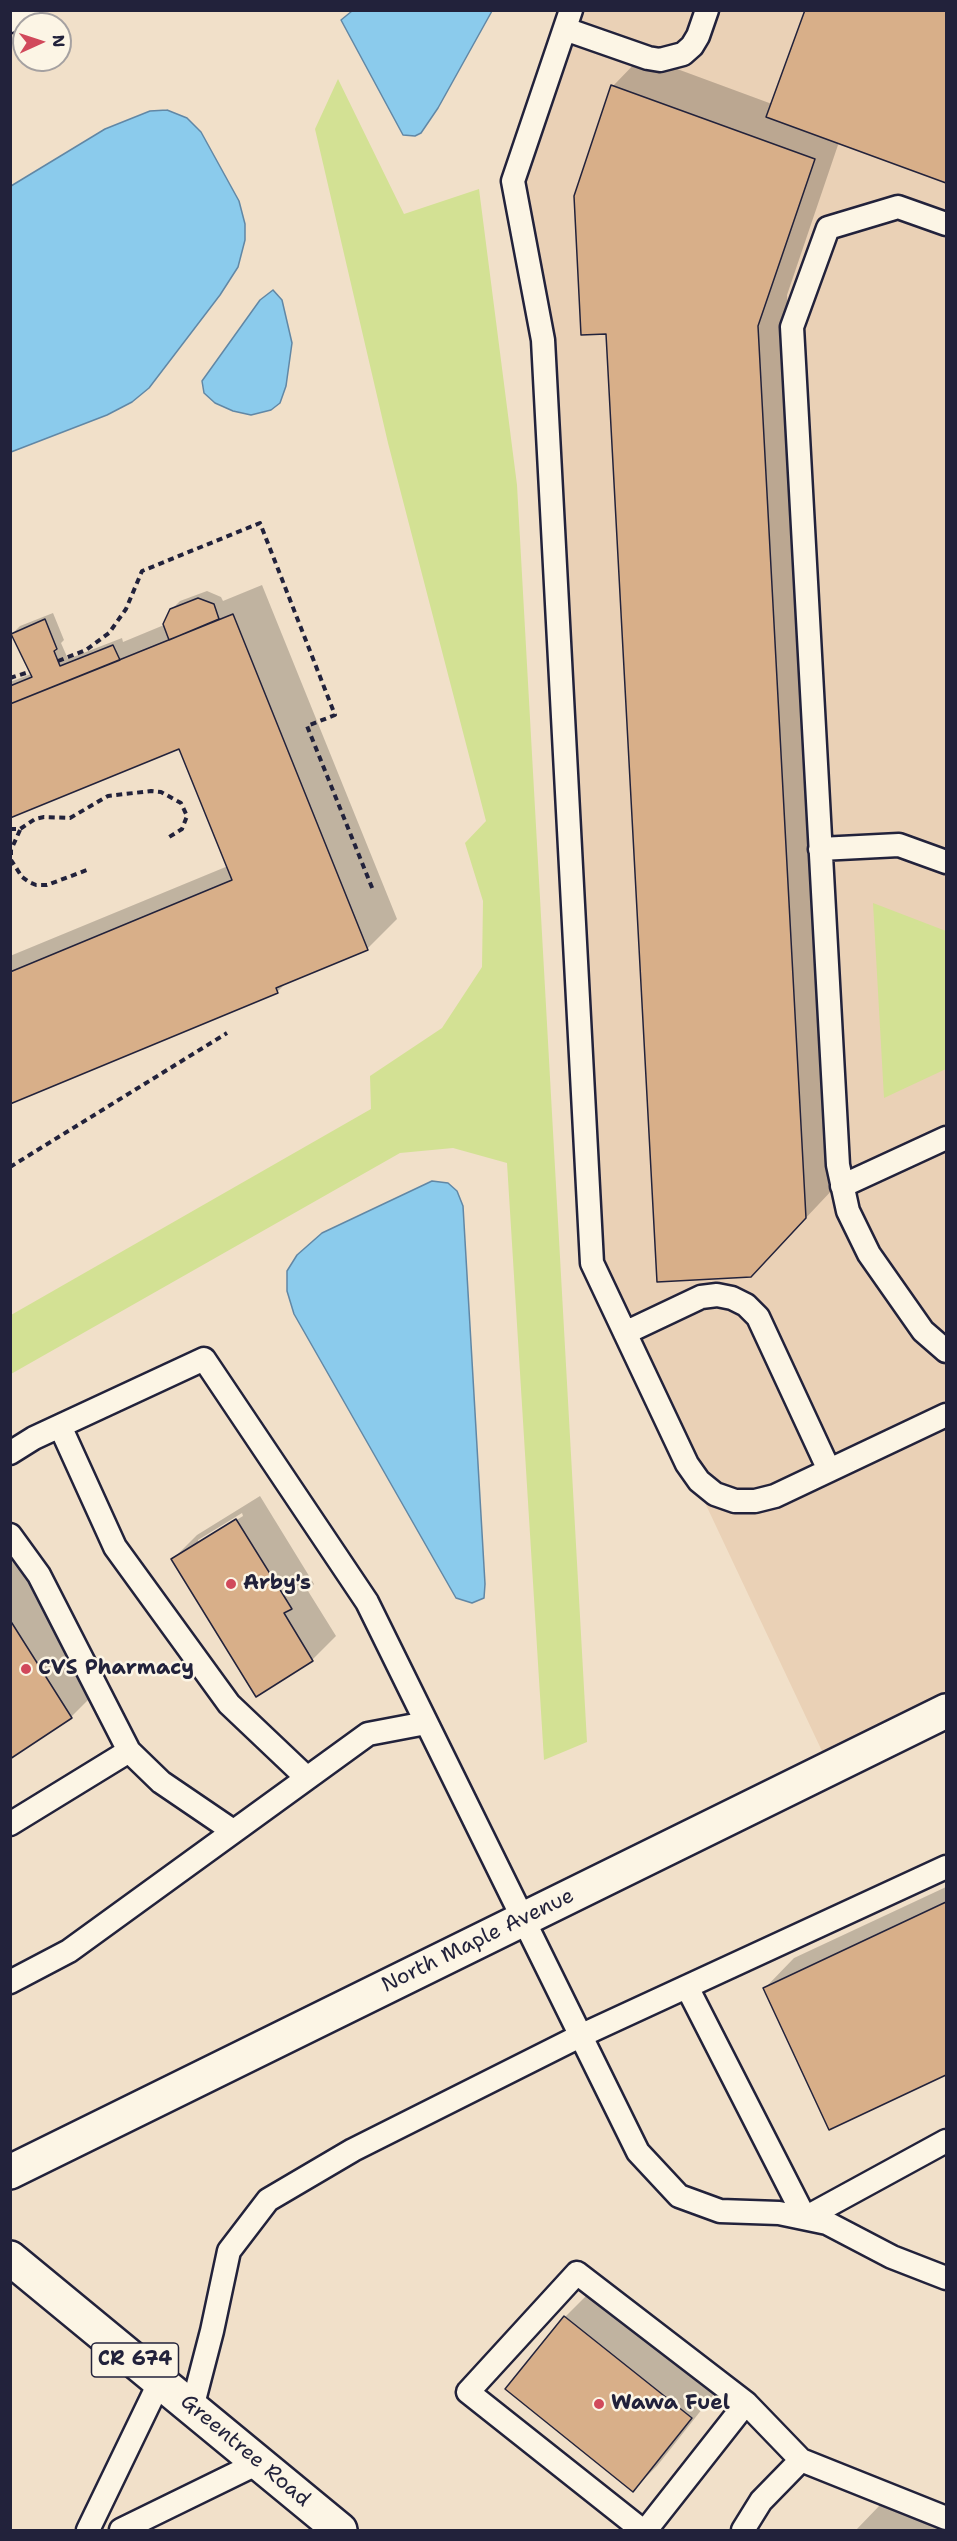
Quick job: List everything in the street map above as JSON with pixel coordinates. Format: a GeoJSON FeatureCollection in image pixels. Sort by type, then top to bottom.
{"type":"FeatureCollection","features":[{"type":"Feature","properties":{"kind":"main road","name":"North Maple Avenue"},"geometry":{"type":"LineString","coordinates":[[10,2172],[946,1711]]}},
{"type":"Feature","properties":{"kind":"main road","name":"Greentree Road"},"geometry":{"type":"LineString","coordinates":[[10,2258],[340,2530]]}},
{"type":"Feature","properties":{"kind":"lane"},"geometry":{"type":"LineString","coordinates":[[10,21],[29,10]]}},
{"type":"Feature","properties":{"kind":"lane"},"geometry":{"type":"LineString","coordinates":[[706,10],[698,36],[692,46],[683,54],[660,60],[648,58],[568,20],[513,181],[543,340],[592,1263],[687,1464],[699,1481],[716,1494],[735,1501],[756,1502],[775,1496],[946,1415]]}},
{"type":"Feature","properties":{"kind":"lane"},"geometry":{"type":"LineString","coordinates":[[946,224],[898,207],[828,228],[792,327],[838,1165],[848,1211],[869,1254],[923,1331],[946,1351]]}},
{"type":"Feature","properties":{"kind":"lane"},"geometry":{"type":"LineString","coordinates":[[820,849],[899,845],[946,862]]}},
{"type":"Feature","properties":{"kind":"lane"},"geometry":{"type":"LineString","coordinates":[[842,1186],[946,1138]]}},
{"type":"Feature","properties":{"kind":"lane"},"geometry":{"type":"LineString","coordinates":[[625,1333],[701,1297],[717,1295],[732,1298],[746,1305],[758,1317],[830,1470]]}},
{"type":"Feature","properties":{"kind":"lane"},"geometry":{"type":"LineString","coordinates":[[10,1452],[60,1426],[204,1359],[367,1602],[638,2152],[679,2196],[720,2211],[778,2213],[827,2223],[892,2257],[946,2278]]}},
{"type":"Feature","properties":{"kind":"lane"},"geometry":{"type":"LineString","coordinates":[[60,1426],[116,1547],[229,1704],[307,1778]]}},
{"type":"Feature","properties":{"kind":"lane"},"geometry":{"type":"LineString","coordinates":[[10,1535],[39,1575],[129,1751],[161,1782],[233,1831]]}},
{"type":"Feature","properties":{"kind":"lane"},"geometry":{"type":"LineString","coordinates":[[10,1982],[69,1951],[368,1734],[426,1723]]}},
{"type":"Feature","properties":{"kind":"lane"},"geometry":{"type":"LineString","coordinates":[[10,1824],[129,1751]]}},
{"type":"Feature","properties":{"kind":"lane"},"geometry":{"type":"LineString","coordinates":[[192,2408],[212,2331],[229,2251],[268,2200],[353,2150],[580,2036],[946,1867]]}},
{"type":"Feature","properties":{"kind":"lane"},"geometry":{"type":"LineString","coordinates":[[687,1987],[806,2218]]}},
{"type":"Feature","properties":{"kind":"lane"},"geometry":{"type":"LineString","coordinates":[[806,2218],[946,2141]]}},
{"type":"Feature","properties":{"kind":"lane"},"geometry":{"type":"LineString","coordinates":[[746,2403],[644,2530],[468,2392],[577,2273],[746,2403],[801,2460],[946,2518]]}},
{"type":"Feature","properties":{"kind":"lane"},"geometry":{"type":"LineString","coordinates":[[88,2530],[160,2381]]}},
{"type":"Feature","properties":{"kind":"lane"},"geometry":{"type":"LineString","coordinates":[[743,2530],[761,2501],[801,2460]]}},
{"type":"Feature","properties":{"kind":"lane"},"geometry":{"type":"LineString","coordinates":[[121,2530],[258,2463]]}},
{"type":"Feature","properties":{"kind":"path"},"geometry":{"type":"LineString","coordinates":[[58,661],[86,650],[109,633],[126,609],[142,572],[260,523],[335,715],[307,726],[374,890]]}},
{"type":"Feature","properties":{"kind":"path"},"geometry":{"type":"LineString","coordinates":[[10,678],[29,672]]}},
{"type":"Feature","properties":{"kind":"path"},"geometry":{"type":"LineString","coordinates":[[87,870],[47,885],[36,885],[22,877],[11,860],[11,850],[20,829],[35,819],[70,818],[108,796],[152,791],[161,792],[181,803],[187,816],[182,829],[166,839]]}},
{"type":"Feature","properties":{"kind":"path"},"geometry":{"type":"LineString","coordinates":[[10,829],[20,829]]}},
{"type":"Feature","properties":{"kind":"path"},"geometry":{"type":"LineString","coordinates":[[10,1167],[227,1033]]}},
{"type":"Feature","properties":{"kind":"shaded area"},"geometry":{"type":"Polygon","coordinates":[[[571,11],[946,11],[946,1711],[830,1768],[592,1263],[543,340],[513,181],[571,11]]]}},
{"type":"Feature","properties":{"kind":"green space"},"geometry":{"type":"Polygon","coordinates":[[[338,79],[404,214],[479,189],[517,485],[587,1742],[544,1760],[507,1163],[453,1148],[400,1153],[11,1374],[11,1315],[371,1109],[370,1076],[442,1028],[482,967],[483,901],[465,843],[486,821],[388,443],[315,129],[338,79]]]}},
{"type":"Feature","properties":{"kind":"green space"},"geometry":{"type":"Polygon","coordinates":[[[873,903],[946,931],[946,1069],[884,1098],[873,903]]]}},
{"type":"Feature","properties":{"kind":"water"},"geometry":{"type":"Polygon","coordinates":[[[352,11],[492,11],[438,108],[421,133],[415,136],[403,135],[341,20],[352,11]]]}},
{"type":"Feature","properties":{"kind":"water"},"geometry":{"type":"Polygon","coordinates":[[[167,110],[187,118],[201,132],[239,201],[245,224],[245,240],[238,267],[220,295],[149,388],[132,402],[107,415],[11,452],[11,186],[105,129],[150,111],[167,110]]]}},
{"type":"Feature","properties":{"kind":"water"},"geometry":{"type":"Polygon","coordinates":[[[273,290],[282,300],[292,343],[286,386],[280,403],[271,410],[251,415],[233,411],[215,403],[204,393],[202,381],[260,300],[273,290]]]}},
{"type":"Feature","properties":{"kind":"water"},"geometry":{"type":"Polygon","coordinates":[[[432,1181],[448,1183],[457,1191],[463,1206],[485,1584],[484,1598],[472,1603],[456,1598],[294,1314],[287,1291],[287,1271],[297,1255],[322,1233],[432,1181]]]}},
{"type":"Feature","properties":{"kind":"building"},"geometry":{"type":"Polygon","coordinates":[[[805,10],[946,10],[946,183],[766,117],[805,10]]]}},
{"type":"Feature","properties":{"kind":"building"},"geometry":{"type":"Polygon","coordinates":[[[611,85],[815,159],[758,326],[806,1218],[751,1277],[657,1282],[606,334],[581,335],[574,196],[611,85]]]}},
{"type":"Feature","properties":{"kind":"building"},"geometry":{"type":"Polygon","coordinates":[[[198,598],[214,604],[219,619],[169,640],[163,624],[170,609],[198,598]]]}},
{"type":"Feature","properties":{"kind":"building"},"geometry":{"type":"Polygon","coordinates":[[[233,614],[368,950],[276,988],[278,993],[10,1104],[10,972],[232,880],[179,749],[10,818],[10,704],[233,614]]]}},
{"type":"Feature","properties":{"kind":"building"},"geometry":{"type":"Polygon","coordinates":[[[45,619],[57,649],[54,651],[60,666],[113,645],[120,660],[10,704],[10,686],[32,677],[11,634],[45,619]]]}},
{"type":"Feature","properties":{"kind":"building","name":"Arby's"},"geometry":{"type":"Polygon","coordinates":[[[236,1519],[292,1609],[284,1613],[313,1661],[256,1697],[171,1559],[236,1519]]]}},
{"type":"Feature","properties":{"kind":"building","name":"CVS Pharmacy"},"geometry":{"type":"Polygon","coordinates":[[[10,1620],[72,1718],[10,1759],[10,1620]]]}},
{"type":"Feature","properties":{"kind":"building"},"geometry":{"type":"Polygon","coordinates":[[[946,1902],[946,2075],[829,2130],[763,1988],[946,1902]]]}},
{"type":"Feature","properties":{"kind":"building","name":"Wawa Fuel"},"geometry":{"type":"Polygon","coordinates":[[[564,2316],[692,2418],[633,2492],[505,2389],[564,2316]]]}},
{"type":"Feature","properties":{"kind":"place","name":"Arby's"},"geometry":{"type":"Point","coordinates":[231,1584]}},
{"type":"Feature","properties":{"kind":"place","name":"CVS Pharmacy"},"geometry":{"type":"Point","coordinates":[26,1669]}},
{"type":"Feature","properties":{"kind":"place","name":"Wawa Fuel"},"geometry":{"type":"Point","coordinates":[599,2404]}}]}
